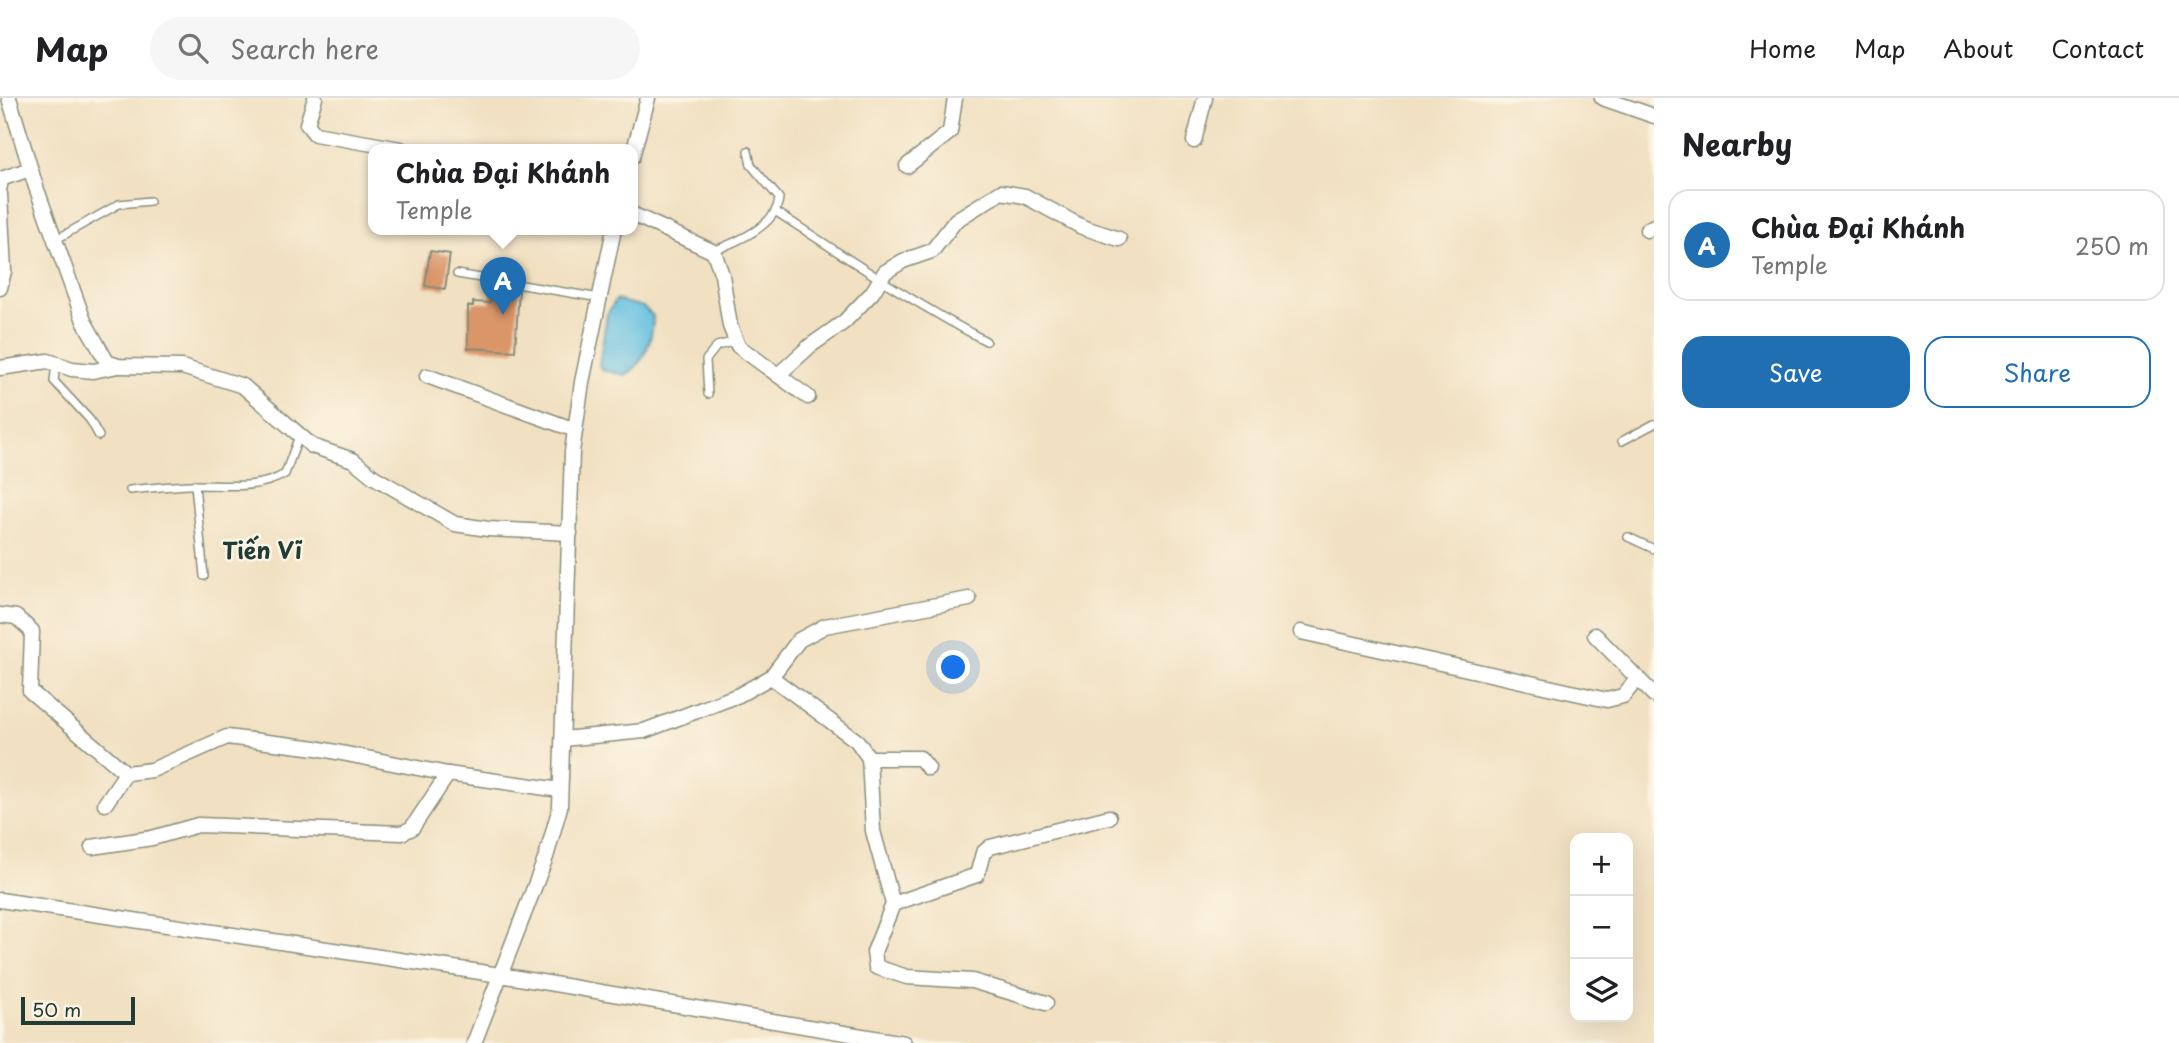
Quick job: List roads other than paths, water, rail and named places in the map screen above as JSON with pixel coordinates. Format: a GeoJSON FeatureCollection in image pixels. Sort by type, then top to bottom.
{"type":"FeatureCollection","features":[{"type":"Feature","properties":{"kind":"street"},"geometry":{"type":"LineString","coordinates":[[9,98],[30,169],[84,321],[107,362],[118,366]]}},
{"type":"Feature","properties":{"kind":"street"},"geometry":{"type":"LineString","coordinates":[[315,98],[307,124],[315,134],[372,144]]}},
{"type":"Feature","properties":{"kind":"street"},"geometry":{"type":"LineString","coordinates":[[636,144],[648,98]]}},
{"type":"Feature","properties":{"kind":"street"},"geometry":{"type":"LineString","coordinates":[[907,166],[950,132],[955,98]]}},
{"type":"Feature","properties":{"kind":"street"},"geometry":{"type":"LineString","coordinates":[[1194,141],[1205,98]]}},
{"type":"Feature","properties":{"kind":"street"},"geometry":{"type":"LineString","coordinates":[[1602,98],[1654,116]]}},
{"type":"Feature","properties":{"kind":"street"},"geometry":{"type":"LineString","coordinates":[[0,187],[1,179],[30,169]]}},
{"type":"Feature","properties":{"kind":"street"},"geometry":{"type":"LineString","coordinates":[[778,375],[810,346],[844,322],[885,272],[903,261],[932,251],[956,220],[1001,192],[1025,196],[1082,227],[1119,239]]}},
{"type":"Feature","properties":{"kind":"street"},"geometry":{"type":"LineString","coordinates":[[0,194],[4,271],[0,289]]}},
{"type":"Feature","properties":{"kind":"street"},"geometry":{"type":"LineString","coordinates":[[638,217],[712,251],[722,275],[730,326],[738,346],[808,397]]}},
{"type":"Feature","properties":{"kind":"street"},"geometry":{"type":"LineString","coordinates":[[474,1043],[546,857],[560,807],[575,430],[613,235]]}},
{"type":"Feature","properties":{"kind":"street"},"geometry":{"type":"LineString","coordinates":[[0,368],[48,361],[93,371],[118,366],[182,367],[243,386],[312,446],[353,460],[374,477],[455,524],[488,529],[570,533]]}},
{"type":"Feature","properties":{"kind":"street"},"geometry":{"type":"LineString","coordinates":[[427,376],[575,430]]}},
{"type":"Feature","properties":{"kind":"street"},"geometry":{"type":"LineString","coordinates":[[563,739],[644,731],[739,695],[771,677],[799,640],[825,626],[969,599]]}},
{"type":"Feature","properties":{"kind":"street"},"geometry":{"type":"LineString","coordinates":[[0,615],[16,617],[32,631],[30,691],[126,773],[152,770],[227,737],[316,748],[449,774],[560,790]]}},
{"type":"Feature","properties":{"kind":"street"},"geometry":{"type":"LineString","coordinates":[[1301,632],[1610,700],[1623,696],[1638,678]]}},
{"type":"Feature","properties":{"kind":"street"},"geometry":{"type":"LineString","coordinates":[[1595,635],[1654,695]]}},
{"type":"Feature","properties":{"kind":"street"},"geometry":{"type":"LineString","coordinates":[[771,677],[857,741],[869,758],[873,831],[893,904],[874,952],[876,967],[907,977],[972,981],[1046,1003]]}},
{"type":"Feature","properties":{"kind":"street"},"geometry":{"type":"LineString","coordinates":[[869,758],[920,758],[928,768]]}},
{"type":"Feature","properties":{"kind":"street"},"geometry":{"type":"LineString","coordinates":[[104,804],[126,773]]}},
{"type":"Feature","properties":{"kind":"street"},"geometry":{"type":"LineString","coordinates":[[92,847],[152,838],[198,825],[402,833],[412,828],[449,774]]}},
{"type":"Feature","properties":{"kind":"street"},"geometry":{"type":"LineString","coordinates":[[893,904],[977,875],[983,853],[989,847],[1109,817]]}},
{"type":"Feature","properties":{"kind":"street"},"geometry":{"type":"LineString","coordinates":[[0,900],[500,975],[904,1043]]}},
{"type":"Feature","properties":{"kind":"lane"},"geometry":{"type":"LineString","coordinates":[[712,251],[740,241],[775,211],[779,198],[751,165],[748,151]]}},
{"type":"Feature","properties":{"kind":"lane"},"geometry":{"type":"LineString","coordinates":[[55,240],[118,204],[150,201]]}},
{"type":"Feature","properties":{"kind":"lane"},"geometry":{"type":"LineString","coordinates":[[775,211],[859,264],[880,281],[986,341]]}},
{"type":"Feature","properties":{"kind":"lane"},"geometry":{"type":"LineString","coordinates":[[457,274],[600,298]]}},
{"type":"Feature","properties":{"kind":"lane"},"geometry":{"type":"LineString","coordinates":[[708,394],[706,360],[717,346],[736,341]]}},
{"type":"Feature","properties":{"kind":"lane"},"geometry":{"type":"LineString","coordinates":[[56,364],[54,381],[90,420],[99,436]]}},
{"type":"Feature","properties":{"kind":"lane"},"geometry":{"type":"LineString","coordinates":[[1622,441],[1654,425]]}},
{"type":"Feature","properties":{"kind":"lane"},"geometry":{"type":"LineString","coordinates":[[130,490],[195,485],[253,485],[274,481],[285,474],[299,436]]}},
{"type":"Feature","properties":{"kind":"lane"},"geometry":{"type":"LineString","coordinates":[[195,485],[204,576]]}},
{"type":"Feature","properties":{"kind":"lane"},"geometry":{"type":"LineString","coordinates":[[1628,537],[1654,549]]}},
{"type":"Feature","properties":{"kind":"water"},"geometry":{"type":"Polygon","coordinates":[[[616,300],[643,307],[653,316],[647,349],[638,364],[626,375],[602,370],[599,365],[607,314],[616,300]]]}},
{"type":"Feature","properties":{"kind":"place","name":"Chùa Đại Khánh"},"geometry":{"type":"Point","coordinates":[503,315]}},
{"type":"Feature","properties":{"kind":"district","name":"Tiến Vĩ"},"geometry":{"type":"Point","coordinates":[262,549]}}]}
